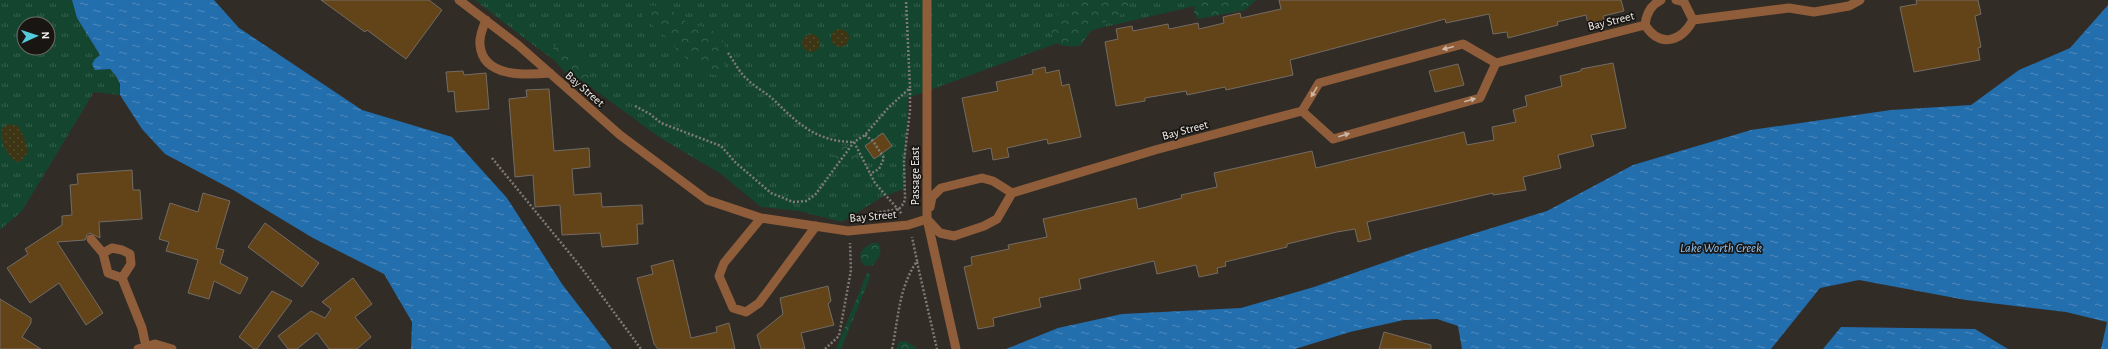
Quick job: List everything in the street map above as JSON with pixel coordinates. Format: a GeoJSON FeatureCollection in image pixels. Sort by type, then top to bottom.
{"type":"FeatureCollection","features":[{"type":"Feature","properties":{"kind":"lane","name":"Bay Street"},"geometry":{"type":"LineString","coordinates":[[459,0],[486,20],[550,73],[620,135],[707,200],[760,218],[848,231],[908,225],[927,219]]}},
{"type":"Feature","properties":{"kind":"lane","name":"Passage East"},"geometry":{"type":"LineString","coordinates":[[927,0],[927,219],[956,349]]}},
{"type":"Feature","properties":{"kind":"lane"},"geometry":{"type":"LineString","coordinates":[[1645,25],[1646,17],[1650,8],[1661,0]]}},
{"type":"Feature","properties":{"kind":"lane"},"geometry":{"type":"LineString","coordinates":[[1676,0],[1684,2],[1693,20],[1789,8],[1814,12],[1849,6],[1860,0]]}},
{"type":"Feature","properties":{"kind":"lane"},"geometry":{"type":"LineString","coordinates":[[486,20],[480,45],[487,62],[496,70],[514,74],[550,73]]}},
{"type":"Feature","properties":{"kind":"lane","name":"Bay Street"},"geometry":{"type":"LineString","coordinates":[[1496,63],[1645,25],[1651,34],[1664,40],[1678,37],[1688,30],[1693,20]]}},
{"type":"Feature","properties":{"kind":"lane"},"geometry":{"type":"LineString","coordinates":[[1463,44],[1496,63],[1480,98],[1333,138],[1302,112],[1319,83],[1463,44]]}},
{"type":"Feature","properties":{"kind":"lane","name":"Bay Street"},"geometry":{"type":"LineString","coordinates":[[1012,193],[1155,150],[1302,112]]}},
{"type":"Feature","properties":{"kind":"lane"},"geometry":{"type":"LineString","coordinates":[[982,178],[992,181],[1012,193],[997,219],[984,226],[954,236],[940,233],[927,219],[932,197],[941,188],[982,178]]}},
{"type":"Feature","properties":{"kind":"lane"},"geometry":{"type":"LineString","coordinates":[[760,218],[724,263],[719,276],[733,308],[746,312],[759,303],[816,226]]}},
{"type":"Feature","properties":{"kind":"lane"},"geometry":{"type":"LineString","coordinates":[[91,239],[103,253],[108,273],[122,278],[142,328],[142,348],[155,344],[172,349]]}},
{"type":"Feature","properties":{"kind":"lane"},"geometry":{"type":"LineString","coordinates":[[103,253],[112,248],[122,250],[130,254],[131,264],[122,278]]}},
{"type":"Feature","properties":{"kind":"path"},"geometry":{"type":"LineString","coordinates":[[899,210],[904,203],[905,198],[904,161],[910,110],[906,0]]}},
{"type":"Feature","properties":{"kind":"path"},"geometry":{"type":"LineString","coordinates":[[728,53],[746,79],[774,100],[788,116],[807,130],[829,140],[854,142]]}},
{"type":"Feature","properties":{"kind":"path"},"geometry":{"type":"LineString","coordinates":[[635,106],[661,123],[721,146],[736,163],[771,193],[793,202],[806,201],[815,195],[854,142],[864,135],[888,108],[910,88]]}},
{"type":"Feature","properties":{"kind":"path"},"geometry":{"type":"LineString","coordinates":[[864,135],[873,141],[884,158],[879,169],[870,174]]}},
{"type":"Feature","properties":{"kind":"path"},"geometry":{"type":"LineString","coordinates":[[854,142],[875,184],[899,210],[908,225],[937,349]]}},
{"type":"Feature","properties":{"kind":"path"},"geometry":{"type":"LineString","coordinates":[[492,158],[580,266],[641,349]]}},
{"type":"Feature","properties":{"kind":"path"},"geometry":{"type":"LineString","coordinates":[[825,349],[839,336],[847,301],[851,270],[848,231]]}},
{"type":"Feature","properties":{"kind":"path"},"geometry":{"type":"LineString","coordinates":[[892,349],[901,294],[907,277],[917,261]]}},
{"type":"Feature","properties":{"kind":"green space"},"geometry":{"type":"Polygon","coordinates":[[[0,0],[72,0],[77,18],[100,55],[95,59],[101,70],[110,69],[115,75],[119,84],[120,95],[94,92],[22,211],[0,230],[0,0]]]}},
{"type":"Feature","properties":{"kind":"green space"},"geometry":{"type":"Polygon","coordinates":[[[475,0],[1221,0],[1096,29],[908,98],[904,189],[882,197],[842,222],[799,211],[761,207],[721,174],[659,137],[528,41],[475,0]]]}},
{"type":"Feature","properties":{"kind":"green space"},"geometry":{"type":"Polygon","coordinates":[[[1070,0],[1133,0],[1117,19],[1096,24],[1080,46],[1065,46],[1060,45],[1053,39],[1051,34],[1051,19],[1065,9],[1070,0]]]}},
{"type":"Feature","properties":{"kind":"green space"},"geometry":{"type":"Polygon","coordinates":[[[1196,0],[1256,0],[1245,10],[1198,19],[1194,12],[1196,0]]]}},
{"type":"Feature","properties":{"kind":"green space"},"geometry":{"type":"Polygon","coordinates":[[[651,5],[667,9],[681,17],[689,25],[705,27],[718,35],[725,44],[725,50],[721,54],[720,61],[724,62],[726,71],[722,76],[709,74],[686,58],[677,50],[670,39],[662,34],[642,16],[644,11],[651,5]]]}},
{"type":"Feature","properties":{"kind":"green space"},"geometry":{"type":"Polygon","coordinates":[[[559,42],[566,43],[576,56],[588,64],[590,75],[588,79],[577,81],[557,63],[553,52],[554,47],[559,42]]]}},
{"type":"Feature","properties":{"kind":"green space"},"geometry":{"type":"Polygon","coordinates":[[[832,144],[853,147],[861,165],[851,166],[842,163],[832,153],[830,148],[832,144]]]}},
{"type":"Feature","properties":{"kind":"green space"},"geometry":{"type":"Polygon","coordinates":[[[872,243],[878,243],[880,246],[880,252],[878,258],[872,266],[866,266],[861,262],[860,255],[864,248],[872,243]]]}},
{"type":"Feature","properties":{"kind":"green space"},"geometry":{"type":"Polygon","coordinates":[[[867,273],[871,275],[841,349],[836,349],[867,273]]]}},
{"type":"Feature","properties":{"kind":"green space"},"geometry":{"type":"Polygon","coordinates":[[[906,341],[918,349],[896,349],[899,342],[906,341]]]}},
{"type":"Feature","properties":{"kind":"sand"},"geometry":{"type":"Polygon","coordinates":[[[836,29],[844,29],[849,34],[847,45],[844,47],[836,47],[831,42],[831,34],[836,29]]]}},
{"type":"Feature","properties":{"kind":"sand"},"geometry":{"type":"Polygon","coordinates":[[[811,34],[815,35],[819,39],[819,47],[815,51],[811,52],[807,51],[803,47],[802,43],[803,39],[807,35],[811,34]]]}},
{"type":"Feature","properties":{"kind":"sand"},"geometry":{"type":"Polygon","coordinates":[[[8,124],[18,126],[24,137],[28,152],[21,161],[17,162],[13,160],[3,143],[2,129],[8,124]]]}},
{"type":"Feature","properties":{"kind":"water"},"geometry":{"type":"Polygon","coordinates":[[[72,0],[214,0],[239,28],[362,110],[452,137],[507,198],[562,284],[612,349],[411,349],[412,322],[384,274],[313,238],[235,191],[165,154],[142,129],[120,95],[120,84],[116,76],[110,69],[95,70],[92,64],[100,55],[77,18],[72,0]]]}},
{"type":"Feature","properties":{"kind":"water","name":"Lake Worth Creek"},"geometry":{"type":"Polygon","coordinates":[[[2108,5],[2108,349],[2101,349],[2107,322],[2066,312],[1966,300],[1859,280],[1820,288],[1771,349],[1462,349],[1458,326],[1437,319],[1404,320],[1350,332],[1295,349],[1006,349],[1058,328],[1122,314],[1241,308],[1314,287],[1417,251],[1547,211],[1633,165],[1751,130],[1891,110],[1971,105],[2019,70],[2070,48],[2108,5]]]}},
{"type":"Feature","properties":{"kind":"water"},"geometry":{"type":"Polygon","coordinates":[[[1841,327],[1975,329],[2008,349],[1823,349],[1841,327]]]}},
{"type":"Feature","properties":{"kind":"building"},"geometry":{"type":"Polygon","coordinates":[[[321,0],[429,0],[442,10],[406,59],[367,30],[365,32],[321,0]]]}},
{"type":"Feature","properties":{"kind":"building"},"geometry":{"type":"Polygon","coordinates":[[[1279,0],[1621,0],[1624,11],[1603,16],[1604,20],[1588,24],[1586,15],[1557,22],[1558,25],[1508,38],[1507,32],[1493,34],[1489,14],[1446,23],[1445,19],[1290,60],[1293,75],[1226,90],[1225,87],[1187,95],[1186,91],[1145,98],[1145,101],[1116,106],[1105,42],[1118,39],[1116,29],[1132,26],[1133,31],[1168,24],[1169,29],[1198,23],[1199,29],[1224,23],[1223,17],[1240,13],[1241,18],[1281,9],[1279,0]]]}},
{"type":"Feature","properties":{"kind":"building"},"geometry":{"type":"Polygon","coordinates":[[[1916,0],[1978,0],[1981,14],[1975,16],[1981,47],[1978,48],[1980,60],[1914,72],[1900,7],[1917,4],[1916,0]]]}},
{"type":"Feature","properties":{"kind":"building"},"geometry":{"type":"Polygon","coordinates":[[[1613,63],[1626,128],[1591,135],[1594,146],[1558,155],[1561,168],[1523,177],[1526,190],[1493,195],[1493,193],[1367,222],[1371,239],[1358,242],[1355,229],[1337,232],[1287,244],[1287,247],[1225,262],[1226,266],[1217,268],[1218,273],[1199,277],[1196,265],[1157,274],[1154,261],[1079,279],[1081,289],[1039,298],[1041,307],[993,318],[994,326],[978,329],[964,267],[972,265],[971,257],[1009,249],[1008,245],[1047,237],[1043,219],[1136,198],[1138,209],[1182,198],[1181,195],[1217,187],[1214,173],[1312,151],[1316,168],[1464,132],[1467,145],[1494,140],[1492,127],[1516,122],[1513,110],[1527,106],[1525,96],[1562,86],[1560,76],[1581,71],[1581,69],[1613,63]]]}},
{"type":"Feature","properties":{"kind":"building"},"geometry":{"type":"Polygon","coordinates":[[[1458,64],[1464,85],[1435,92],[1429,71],[1458,64]]]}},
{"type":"Feature","properties":{"kind":"building"},"geometry":{"type":"Polygon","coordinates":[[[1045,67],[1046,73],[1059,70],[1062,86],[1069,84],[1081,137],[1048,144],[1047,139],[1007,148],[1009,157],[993,160],[991,148],[973,152],[962,98],[998,91],[996,82],[1033,74],[1032,70],[1045,67]]]}},
{"type":"Feature","properties":{"kind":"building"},"geometry":{"type":"Polygon","coordinates":[[[463,71],[464,75],[486,73],[489,109],[456,112],[454,91],[448,92],[446,72],[463,71]]]}},
{"type":"Feature","properties":{"kind":"building"},"geometry":{"type":"Polygon","coordinates":[[[549,89],[554,151],[589,148],[590,167],[572,169],[574,195],[601,193],[602,207],[642,205],[643,224],[637,224],[638,244],[602,247],[600,233],[562,235],[560,205],[535,207],[533,175],[515,177],[509,99],[527,97],[526,90],[549,89]]]}},
{"type":"Feature","properties":{"kind":"building"},"geometry":{"type":"Polygon","coordinates":[[[883,133],[892,146],[874,159],[865,146],[883,133]]]}},
{"type":"Feature","properties":{"kind":"building"},"geometry":{"type":"Polygon","coordinates":[[[132,170],[133,190],[140,190],[142,219],[99,222],[100,238],[90,233],[87,235],[85,240],[57,242],[103,313],[86,325],[59,283],[30,303],[7,268],[28,254],[25,249],[62,225],[62,216],[72,215],[70,185],[78,184],[77,174],[132,170]]]}},
{"type":"Feature","properties":{"kind":"building"},"geometry":{"type":"Polygon","coordinates":[[[203,193],[230,201],[216,248],[224,250],[220,263],[248,278],[240,294],[214,281],[209,299],[188,293],[198,260],[166,251],[169,242],[159,239],[170,203],[198,212],[203,193]]]}},
{"type":"Feature","properties":{"kind":"building"},"geometry":{"type":"Polygon","coordinates":[[[265,223],[319,263],[302,287],[248,247],[265,223]]]}},
{"type":"Feature","properties":{"kind":"building"},"geometry":{"type":"Polygon","coordinates":[[[673,260],[691,338],[717,332],[716,327],[729,323],[735,349],[658,349],[654,344],[637,278],[653,274],[651,266],[673,260]]]}},
{"type":"Feature","properties":{"kind":"building"},"geometry":{"type":"Polygon","coordinates":[[[353,278],[372,304],[355,317],[371,337],[357,349],[329,349],[317,333],[297,349],[288,349],[278,336],[311,311],[325,318],[331,309],[322,302],[353,278]]]}},
{"type":"Feature","properties":{"kind":"building"},"geometry":{"type":"Polygon","coordinates":[[[828,286],[831,301],[828,304],[834,325],[801,333],[805,349],[761,349],[757,335],[783,314],[780,298],[828,286]]]}},
{"type":"Feature","properties":{"kind":"building"},"geometry":{"type":"Polygon","coordinates":[[[272,291],[292,301],[257,349],[254,349],[239,337],[272,291]]]}},
{"type":"Feature","properties":{"kind":"building"},"geometry":{"type":"Polygon","coordinates":[[[0,299],[31,318],[31,323],[22,337],[41,349],[0,349],[0,299]]]}},
{"type":"Feature","properties":{"kind":"building"},"geometry":{"type":"Polygon","coordinates":[[[1384,332],[1431,345],[1431,349],[1379,349],[1384,332]]]}}]}
